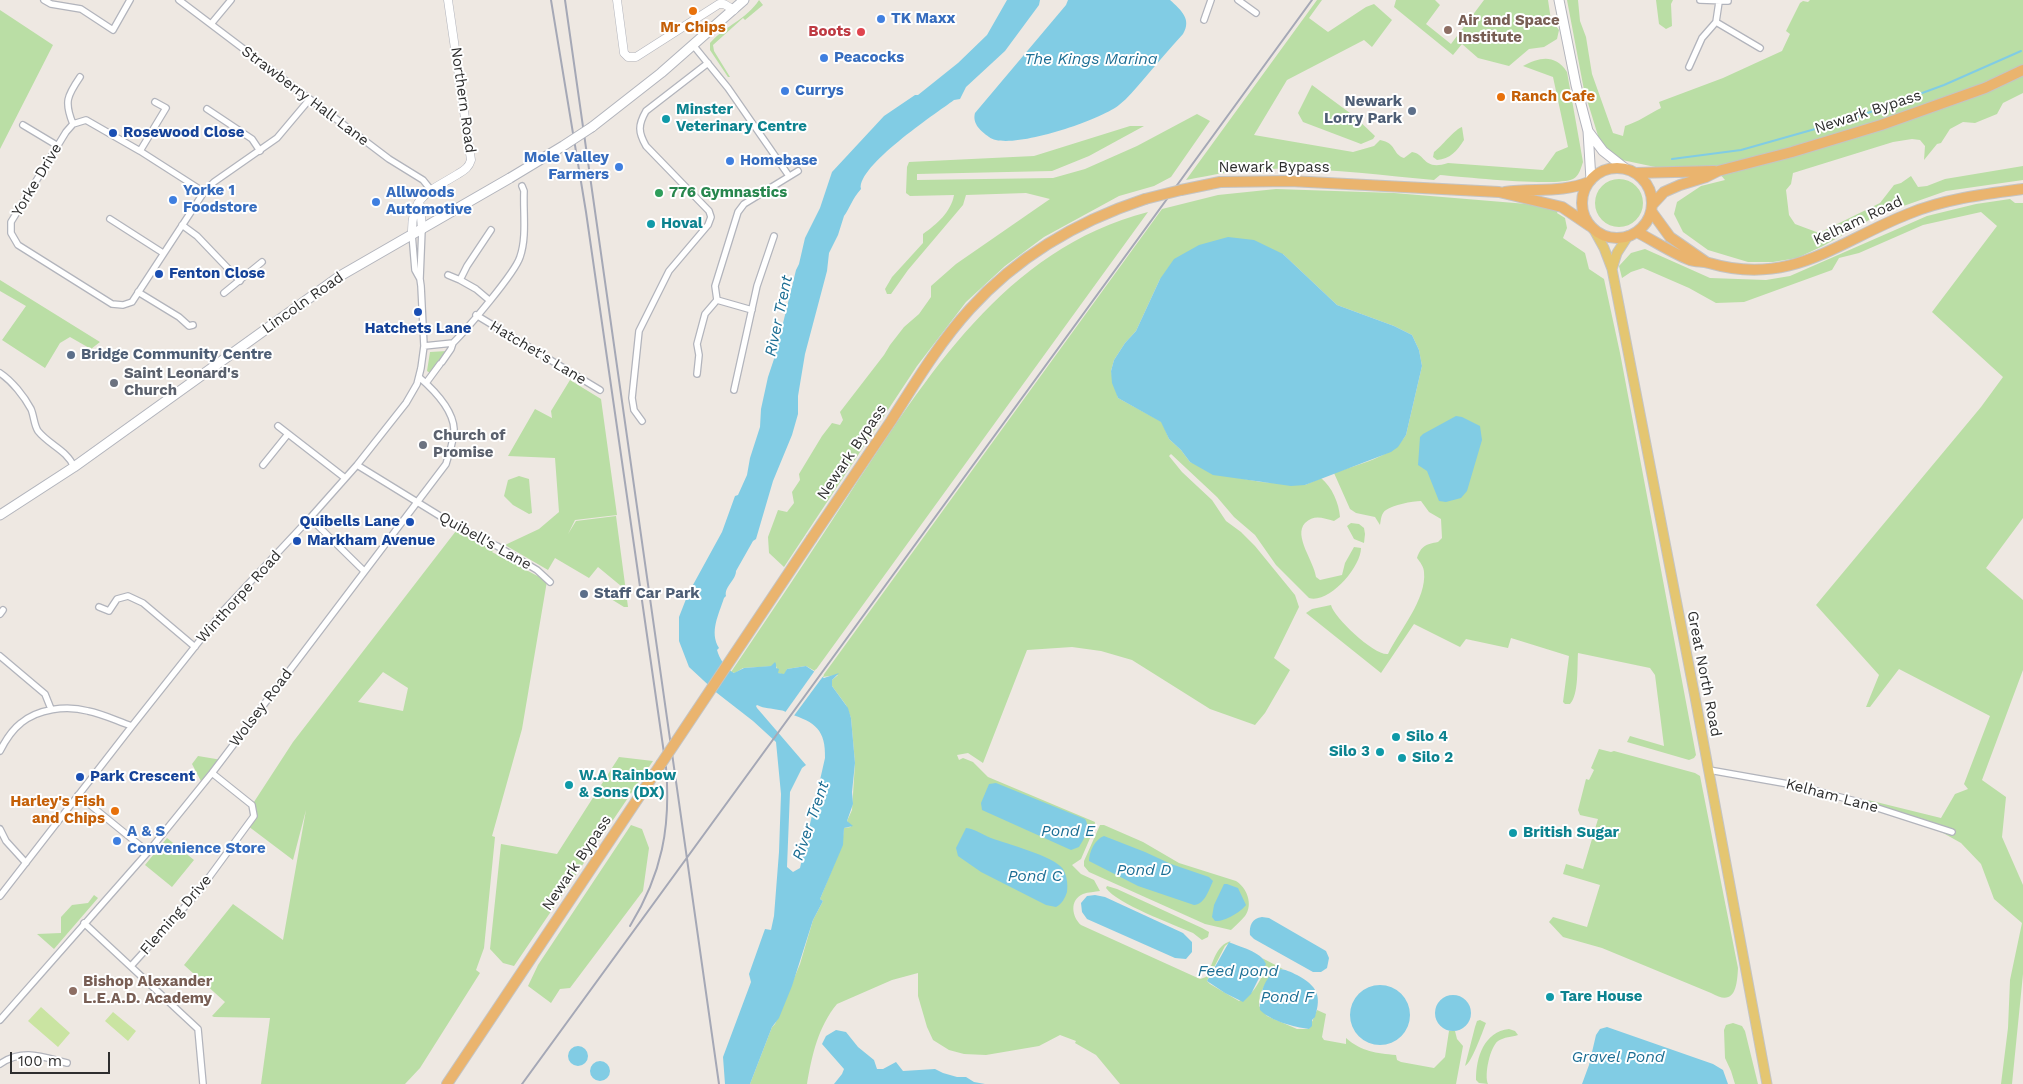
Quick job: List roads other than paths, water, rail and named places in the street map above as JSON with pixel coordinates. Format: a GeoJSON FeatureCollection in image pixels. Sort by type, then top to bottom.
{"type":"FeatureCollection","features":[{"type":"Feature","properties":{"kind":"highway","name":"Newark Bypass"},"geometry":{"type":"LineString","coordinates":[[1651,208],[1664,192],[1718,171],[1792,152],[1881,125],[1985,88],[2023,70]]}},
{"type":"Feature","properties":{"kind":"highway"},"geometry":{"type":"LineString","coordinates":[[1608,169],[1631,171],[1648,186],[1651,208],[1646,223],[1632,234],[1610,237],[1592,227],[1585,216],[1582,206],[1583,194],[1590,181],[1598,173],[1608,169]]}},
{"type":"Feature","properties":{"kind":"highway","name":"Newark Bypass"},"geometry":{"type":"LineString","coordinates":[[1631,171],[1718,171]]}},
{"type":"Feature","properties":{"kind":"highway","name":"Newark Bypass"},"geometry":{"type":"LineString","coordinates":[[447,1084],[922,372],[969,310],[1010,272],[1050,242],[1103,214],[1145,199],[1220,182],[1290,181],[1499,192],[1524,189],[1565,189],[1590,181]]}},
{"type":"Feature","properties":{"kind":"highway","name":"Kelham Road"},"geometry":{"type":"LineString","coordinates":[[1632,234],[1692,261],[1706,262],[1740,270],[1763,271],[1779,269],[1812,259],[1911,212],[1969,197],[2023,189]]}},
{"type":"Feature","properties":{"kind":"highway","name":"Newark Bypass"},"geometry":{"type":"LineString","coordinates":[[1499,192],[1562,207],[1592,227]]}},
{"type":"Feature","properties":{"kind":"highway","name":"Kelham Road"},"geometry":{"type":"LineString","coordinates":[[1651,208],[1670,237],[1706,262]]}},
{"type":"Feature","properties":{"kind":"main road","name":"Lincoln Road"},"geometry":{"type":"LineString","coordinates":[[0,515],[74,467],[340,276],[510,178],[592,127],[693,46],[744,0]]}},
{"type":"Feature","properties":{"kind":"main road"},"geometry":{"type":"LineString","coordinates":[[1559,0],[1576,85],[1588,131],[1590,181]]}},
{"type":"Feature","properties":{"kind":"main road"},"geometry":{"type":"LineString","coordinates":[[1588,131],[1603,151],[1631,171]]}},
{"type":"Feature","properties":{"kind":"main road","name":"Great North Road"},"geometry":{"type":"LineString","coordinates":[[1592,227],[1604,248],[1612,269],[1709,770],[1767,1084]]}},
{"type":"Feature","properties":{"kind":"main road"},"geometry":{"type":"LineString","coordinates":[[1612,269],[1617,253],[1632,234]]}},
{"type":"Feature","properties":{"kind":"street"},"geometry":{"type":"LineString","coordinates":[[44,0],[81,9],[113,30],[130,0]]}},
{"type":"Feature","properties":{"kind":"street","name":"Strawberry Hall Lane"},"geometry":{"type":"LineString","coordinates":[[179,0],[389,160],[422,180],[432,190]]}},
{"type":"Feature","properties":{"kind":"street"},"geometry":{"type":"LineString","coordinates":[[211,24],[231,0]]}},
{"type":"Feature","properties":{"kind":"street","name":"Northern Road"},"geometry":{"type":"LineString","coordinates":[[418,203],[422,197],[466,169],[471,160],[448,0]]}},
{"type":"Feature","properties":{"kind":"street"},"geometry":{"type":"LineString","coordinates":[[617,0],[624,53],[628,57],[636,57],[719,4],[726,2],[734,10]]}},
{"type":"Feature","properties":{"kind":"street"},"geometry":{"type":"LineString","coordinates":[[1204,20],[1211,0]]}},
{"type":"Feature","properties":{"kind":"street"},"geometry":{"type":"LineString","coordinates":[[1238,0],[1256,13]]}},
{"type":"Feature","properties":{"kind":"street"},"geometry":{"type":"LineString","coordinates":[[1700,0],[1728,1]]}},
{"type":"Feature","properties":{"kind":"street"},"geometry":{"type":"LineString","coordinates":[[1689,67],[1702,38],[1716,22],[1719,2]]}},
{"type":"Feature","properties":{"kind":"street"},"geometry":{"type":"LineString","coordinates":[[1716,22],[1758,47],[1751,52]]}},
{"type":"Feature","properties":{"kind":"street"},"geometry":{"type":"LineString","coordinates":[[693,46],[728,88],[789,176]]}},
{"type":"Feature","properties":{"kind":"street"},"geometry":{"type":"LineString","coordinates":[[642,421],[634,410],[632,398],[639,331],[669,271],[708,225],[711,217],[710,210],[652,154],[640,137],[640,122],[646,111],[708,63]]}},
{"type":"Feature","properties":{"kind":"street"},"geometry":{"type":"LineString","coordinates":[[80,77],[67,100],[68,111],[73,124],[86,120],[140,151],[204,192]]}},
{"type":"Feature","properties":{"kind":"street","name":"Yorke Drive"},"geometry":{"type":"LineString","coordinates":[[73,124],[11,222],[11,233],[18,245],[112,304],[123,305],[132,302],[204,192],[222,176],[277,138],[309,100]]}},
{"type":"Feature","properties":{"kind":"street"},"geometry":{"type":"LineString","coordinates":[[140,151],[166,108],[156,102]]}},
{"type":"Feature","properties":{"kind":"street"},"geometry":{"type":"LineString","coordinates":[[207,109],[252,138],[260,151]]}},
{"type":"Feature","properties":{"kind":"street"},"geometry":{"type":"LineString","coordinates":[[23,125],[58,146]]}},
{"type":"Feature","properties":{"kind":"street"},"geometry":{"type":"LineString","coordinates":[[697,374],[699,355],[697,344],[705,314],[715,305],[717,300],[715,286],[738,212],[744,204],[798,171]]}},
{"type":"Feature","properties":{"kind":"street","name":"Hatchet's Lane"},"geometry":{"type":"LineString","coordinates":[[426,383],[451,349],[453,343],[489,300],[520,258],[524,235],[524,191],[522,186]]}},
{"type":"Feature","properties":{"kind":"street"},"geometry":{"type":"LineString","coordinates":[[418,203],[420,205],[422,229]]}},
{"type":"Feature","properties":{"kind":"street"},"geometry":{"type":"LineString","coordinates":[[412,234],[413,212],[418,203]]}},
{"type":"Feature","properties":{"kind":"street"},"geometry":{"type":"LineString","coordinates":[[110,219],[163,253]]}},
{"type":"Feature","properties":{"kind":"street"},"geometry":{"type":"LineString","coordinates":[[182,225],[197,236],[240,280]]}},
{"type":"Feature","properties":{"kind":"street","name":"Winthorpe Road"},"geometry":{"type":"LineString","coordinates":[[0,896],[224,610],[357,465],[406,403],[419,377],[424,346],[420,279],[422,229]]}},
{"type":"Feature","properties":{"kind":"street"},"geometry":{"type":"LineString","coordinates":[[460,280],[491,230]]}},
{"type":"Feature","properties":{"kind":"street","name":"Winthorpe Road"},"geometry":{"type":"LineString","coordinates":[[412,234],[415,270],[420,279]]}},
{"type":"Feature","properties":{"kind":"street"},"geometry":{"type":"LineString","coordinates":[[734,390],[757,286],[774,236]]}},
{"type":"Feature","properties":{"kind":"street"},"geometry":{"type":"LineString","coordinates":[[224,293],[262,262]]}},
{"type":"Feature","properties":{"kind":"street"},"geometry":{"type":"LineString","coordinates":[[448,275],[476,289],[489,300]]}},
{"type":"Feature","properties":{"kind":"street"},"geometry":{"type":"LineString","coordinates":[[138,292],[179,317],[189,326],[192,325]]}},
{"type":"Feature","properties":{"kind":"street"},"geometry":{"type":"LineString","coordinates":[[717,300],[752,310]]}},
{"type":"Feature","properties":{"kind":"street","name":"Hatchet's Lane"},"geometry":{"type":"LineString","coordinates":[[476,315],[600,390]]}},
{"type":"Feature","properties":{"kind":"street"},"geometry":{"type":"LineString","coordinates":[[424,346],[453,343]]}},
{"type":"Feature","properties":{"kind":"street"},"geometry":{"type":"LineString","coordinates":[[0,373],[7,378],[30,407],[36,429],[55,447],[64,452],[74,467]]}},
{"type":"Feature","properties":{"kind":"street","name":"Wolsey Road"},"geometry":{"type":"LineString","coordinates":[[0,1020],[148,852],[212,773],[446,464],[454,427],[440,398],[419,377]]}},
{"type":"Feature","properties":{"kind":"street"},"geometry":{"type":"LineString","coordinates":[[278,426],[345,478]]}},
{"type":"Feature","properties":{"kind":"street"},"geometry":{"type":"LineString","coordinates":[[263,465],[288,434]]}},
{"type":"Feature","properties":{"kind":"street","name":"Quibell's Lane"},"geometry":{"type":"LineString","coordinates":[[357,465],[461,529],[497,546],[537,570],[550,582]]}},
{"type":"Feature","properties":{"kind":"street"},"geometry":{"type":"LineString","coordinates":[[310,518],[364,571]]}},
{"type":"Feature","properties":{"kind":"street"},"geometry":{"type":"LineString","coordinates":[[99,607],[109,611],[117,600],[128,596],[142,603],[195,647]]}},
{"type":"Feature","properties":{"kind":"street"},"geometry":{"type":"LineString","coordinates":[[0,656],[45,694],[51,709]]}},
{"type":"Feature","properties":{"kind":"street"},"geometry":{"type":"LineString","coordinates":[[0,751],[6,740],[21,723],[51,709],[70,708],[88,710],[132,726]]}},
{"type":"Feature","properties":{"kind":"street","name":"Kelham Lane"},"geometry":{"type":"LineString","coordinates":[[1709,770],[1794,785],[1859,802],[1952,832]]}},
{"type":"Feature","properties":{"kind":"street","name":"Fleming Drive"},"geometry":{"type":"LineString","coordinates":[[131,966],[199,891],[254,816],[252,805],[212,773]]}},
{"type":"Feature","properties":{"kind":"street"},"geometry":{"type":"LineString","coordinates":[[78,796],[148,852]]}},
{"type":"Feature","properties":{"kind":"street"},"geometry":{"type":"LineString","coordinates":[[0,829],[6,841],[26,863]]}},
{"type":"Feature","properties":{"kind":"street"},"geometry":{"type":"LineString","coordinates":[[84,924],[198,1029],[203,1084]]}},
{"type":"Feature","properties":{"kind":"street"},"geometry":{"type":"LineString","coordinates":[[0,1064],[12,1057],[28,1054],[44,1056],[67,1063]]}},
{"type":"Feature","properties":{"kind":"water","name":"River Trent"},"geometry":{"type":"Polygon","coordinates":[[[1007,0],[1040,0],[1039,5],[1005,51],[966,87],[960,99],[954,100],[899,141],[871,167],[863,179],[861,189],[844,216],[838,235],[829,253],[827,271],[805,354],[798,396],[798,414],[792,435],[773,481],[756,539],[736,571],[727,590],[716,623],[715,636],[719,648],[717,650],[718,653],[721,660],[734,673],[744,668],[771,666],[775,662],[776,668],[779,669],[778,673],[784,674],[787,669],[806,666],[824,678],[839,673],[832,680],[832,686],[848,708],[851,718],[855,763],[852,792],[853,804],[847,821],[853,826],[844,828],[843,845],[820,899],[823,901],[813,920],[792,986],[779,1018],[772,1027],[750,1084],[725,1084],[723,1057],[751,982],[749,974],[765,929],[771,930],[774,916],[781,794],[776,742],[689,667],[679,641],[679,617],[688,594],[722,532],[735,496],[738,495],[747,475],[750,458],[760,427],[761,409],[768,377],[796,270],[805,238],[820,208],[832,172],[884,116],[915,95],[918,95],[958,63],[987,35],[1007,0]],[[757,705],[757,708],[806,765],[802,768],[790,792],[787,867],[793,872],[800,868],[825,758],[825,748],[817,728],[806,720],[782,710],[757,705]]]}},
{"type":"Feature","properties":{"kind":"water","name":"The Kings Marina"},"geometry":{"type":"Polygon","coordinates":[[[1068,0],[1170,0],[1184,15],[1186,19],[1185,29],[1183,34],[1131,93],[1119,105],[1109,111],[1075,126],[1034,137],[999,141],[989,137],[976,124],[975,113],[1066,5],[1068,0]]]}},
{"type":"Feature","properties":{"kind":"water"},"geometry":{"type":"Polygon","coordinates":[[[1228,237],[1254,240],[1283,254],[1337,305],[1394,326],[1412,335],[1419,350],[1422,366],[1406,435],[1398,447],[1391,452],[1305,485],[1291,486],[1213,475],[1190,462],[1169,439],[1161,422],[1118,398],[1112,383],[1111,371],[1114,360],[1125,343],[1136,331],[1160,279],[1174,259],[1199,245],[1228,237]]]}},
{"type":"Feature","properties":{"kind":"water"},"geometry":{"type":"Polygon","coordinates":[[[1456,416],[1480,426],[1482,440],[1467,491],[1461,498],[1446,502],[1439,501],[1427,471],[1418,465],[1420,437],[1456,416]]]}},
{"type":"Feature","properties":{"kind":"water","name":"Pond E"},"geometry":{"type":"Polygon","coordinates":[[[996,783],[1085,819],[1087,830],[1079,847],[1071,850],[982,810],[981,803],[989,784],[996,783]]]}},
{"type":"Feature","properties":{"kind":"water","name":"Pond C"},"geometry":{"type":"Polygon","coordinates":[[[966,828],[1040,855],[1058,864],[1063,869],[1067,883],[1067,892],[1062,903],[1056,907],[1046,905],[981,872],[958,856],[956,848],[966,828]]]}},
{"type":"Feature","properties":{"kind":"water","name":"Pond D"},"geometry":{"type":"Polygon","coordinates":[[[1104,836],[1171,864],[1209,877],[1213,881],[1206,896],[1201,903],[1194,905],[1138,886],[1089,861],[1093,846],[1104,836]]]}},
{"type":"Feature","properties":{"kind":"water"},"geometry":{"type":"Polygon","coordinates":[[[1224,884],[1238,888],[1246,905],[1232,916],[1215,921],[1212,917],[1214,905],[1224,884]]]}},
{"type":"Feature","properties":{"kind":"water"},"geometry":{"type":"Polygon","coordinates":[[[1087,896],[1105,897],[1183,933],[1192,942],[1192,952],[1186,959],[1175,958],[1087,919],[1082,912],[1081,903],[1087,896]]]}},
{"type":"Feature","properties":{"kind":"water"},"geometry":{"type":"Polygon","coordinates":[[[1262,917],[1269,918],[1326,951],[1329,958],[1327,968],[1321,972],[1313,972],[1254,939],[1250,935],[1251,926],[1256,919],[1262,917]]]}},
{"type":"Feature","properties":{"kind":"water","name":"Feed pond"},"geometry":{"type":"Polygon","coordinates":[[[1229,942],[1255,953],[1266,964],[1251,994],[1243,1002],[1207,981],[1229,942]]]}},
{"type":"Feature","properties":{"kind":"water","name":"Pond F"},"geometry":{"type":"Polygon","coordinates":[[[1278,969],[1288,971],[1304,979],[1316,992],[1318,997],[1317,1009],[1312,1020],[1312,1026],[1309,1029],[1276,1020],[1260,1010],[1263,987],[1273,972],[1278,969]]]}},
{"type":"Feature","properties":{"kind":"water"},"geometry":{"type":"Polygon","coordinates":[[[1380,985],[1397,990],[1405,998],[1410,1015],[1405,1032],[1397,1040],[1380,1045],[1363,1040],[1355,1032],[1350,1015],[1355,998],[1363,990],[1380,985]]]}},
{"type":"Feature","properties":{"kind":"water"},"geometry":{"type":"Polygon","coordinates":[[[1453,995],[1460,996],[1466,1000],[1470,1006],[1470,1020],[1466,1026],[1460,1030],[1453,1031],[1446,1030],[1440,1026],[1436,1020],[1435,1013],[1436,1006],[1440,1000],[1446,996],[1453,995]]]}},
{"type":"Feature","properties":{"kind":"water","name":"Gravel Pond"},"geometry":{"type":"Polygon","coordinates":[[[1607,1027],[1713,1064],[1723,1070],[1728,1084],[1582,1084],[1589,1065],[1596,1035],[1600,1029],[1607,1027]]]}},
{"type":"Feature","properties":{"kind":"water"},"geometry":{"type":"Polygon","coordinates":[[[836,1030],[846,1032],[858,1047],[874,1060],[877,1069],[883,1069],[896,1062],[903,1071],[935,1069],[943,1073],[957,1077],[966,1077],[974,1082],[985,1084],[834,1084],[844,1069],[822,1044],[826,1036],[836,1030]]]}},
{"type":"Feature","properties":{"kind":"water"},"geometry":{"type":"Polygon","coordinates":[[[574,1046],[582,1046],[588,1052],[588,1060],[582,1066],[574,1066],[568,1060],[568,1052],[574,1046]]]}},
{"type":"Feature","properties":{"kind":"water"},"geometry":{"type":"Polygon","coordinates":[[[596,1061],[604,1061],[610,1067],[610,1075],[604,1081],[596,1081],[590,1075],[590,1067],[596,1061]]]}},
{"type":"Feature","properties":{"kind":"waterway"},"geometry":{"type":"LineString","coordinates":[[1672,159],[1741,150],[1854,118],[1944,85],[2021,51]]}},
{"type":"Feature","properties":{"kind":"railway"},"geometry":{"type":"LineString","coordinates":[[551,0],[586,212],[666,767],[667,810],[662,850],[650,888],[630,926]]}},
{"type":"Feature","properties":{"kind":"railway"},"geometry":{"type":"LineString","coordinates":[[565,0],[719,1084]]}},
{"type":"Feature","properties":{"kind":"railway"},"geometry":{"type":"LineString","coordinates":[[522,1084],[1312,0]]}},
{"type":"Feature","properties":{"kind":"place","name":"Mr Chips"},"geometry":{"type":"Point","coordinates":[693,11]}},
{"type":"Feature","properties":{"kind":"place","name":"TK Maxx"},"geometry":{"type":"Point","coordinates":[881,19]}},
{"type":"Feature","properties":{"kind":"place","name":"Air and Space Institute"},"geometry":{"type":"Point","coordinates":[1448,30]}},
{"type":"Feature","properties":{"kind":"place","name":"Boots"},"geometry":{"type":"Point","coordinates":[861,32]}},
{"type":"Feature","properties":{"kind":"place","name":"Peacocks"},"geometry":{"type":"Point","coordinates":[824,58]}},
{"type":"Feature","properties":{"kind":"place","name":"Currys"},"geometry":{"type":"Point","coordinates":[785,91]}},
{"type":"Feature","properties":{"kind":"place","name":"Ranch Cafe"},"geometry":{"type":"Point","coordinates":[1501,97]}},
{"type":"Feature","properties":{"kind":"place","name":"Newark Lorry Park"},"geometry":{"type":"Point","coordinates":[1412,111]}},
{"type":"Feature","properties":{"kind":"place","name":"Minster Veterinary Centre"},"geometry":{"type":"Point","coordinates":[666,119]}},
{"type":"Feature","properties":{"kind":"place","name":"Rosewood Close"},"geometry":{"type":"Point","coordinates":[113,133]}},
{"type":"Feature","properties":{"kind":"place","name":"Homebase"},"geometry":{"type":"Point","coordinates":[730,161]}},
{"type":"Feature","properties":{"kind":"place","name":"Mole Valley Farmers"},"geometry":{"type":"Point","coordinates":[619,167]}},
{"type":"Feature","properties":{"kind":"place","name":"776 Gymnastics"},"geometry":{"type":"Point","coordinates":[659,193]}},
{"type":"Feature","properties":{"kind":"place","name":"Yorke 1 Foodstore"},"geometry":{"type":"Point","coordinates":[173,200]}},
{"type":"Feature","properties":{"kind":"place","name":"Allwoods Automotive"},"geometry":{"type":"Point","coordinates":[376,202]}},
{"type":"Feature","properties":{"kind":"place","name":"Hoval"},"geometry":{"type":"Point","coordinates":[651,224]}},
{"type":"Feature","properties":{"kind":"place","name":"Fenton Close"},"geometry":{"type":"Point","coordinates":[159,274]}},
{"type":"Feature","properties":{"kind":"place","name":"Hatchets Lane"},"geometry":{"type":"Point","coordinates":[418,312]}},
{"type":"Feature","properties":{"kind":"place","name":"Bridge Community Centre"},"geometry":{"type":"Point","coordinates":[71,355]}},
{"type":"Feature","properties":{"kind":"place","name":"Saint Leonard's Church"},"geometry":{"type":"Point","coordinates":[114,383]}},
{"type":"Feature","properties":{"kind":"place","name":"Church of Promise"},"geometry":{"type":"Point","coordinates":[423,445]}},
{"type":"Feature","properties":{"kind":"place","name":"Quibells Lane"},"geometry":{"type":"Point","coordinates":[410,522]}},
{"type":"Feature","properties":{"kind":"place","name":"Markham Avenue"},"geometry":{"type":"Point","coordinates":[297,541]}},
{"type":"Feature","properties":{"kind":"place","name":"Staff Car Park"},"geometry":{"type":"Point","coordinates":[584,594]}},
{"type":"Feature","properties":{"kind":"place","name":"Silo 4"},"geometry":{"type":"Point","coordinates":[1396,737]}},
{"type":"Feature","properties":{"kind":"place","name":"Silo 3"},"geometry":{"type":"Point","coordinates":[1380,752]}},
{"type":"Feature","properties":{"kind":"place","name":"Silo 2"},"geometry":{"type":"Point","coordinates":[1402,758]}},
{"type":"Feature","properties":{"kind":"place","name":"Park Crescent"},"geometry":{"type":"Point","coordinates":[80,777]}},
{"type":"Feature","properties":{"kind":"place","name":"W.A Rainbow & Sons (DX)"},"geometry":{"type":"Point","coordinates":[569,785]}},
{"type":"Feature","properties":{"kind":"place","name":"Harley's Fish and Chips"},"geometry":{"type":"Point","coordinates":[115,811]}},
{"type":"Feature","properties":{"kind":"place","name":"British Sugar"},"geometry":{"type":"Point","coordinates":[1513,833]}},
{"type":"Feature","properties":{"kind":"place","name":"A & S Convenience Store"},"geometry":{"type":"Point","coordinates":[117,841]}},
{"type":"Feature","properties":{"kind":"place","name":"Bishop Alexander L.E.A.D. Academy"},"geometry":{"type":"Point","coordinates":[73,991]}},
{"type":"Feature","properties":{"kind":"place","name":"Tare House"},"geometry":{"type":"Point","coordinates":[1550,997]}}]}
